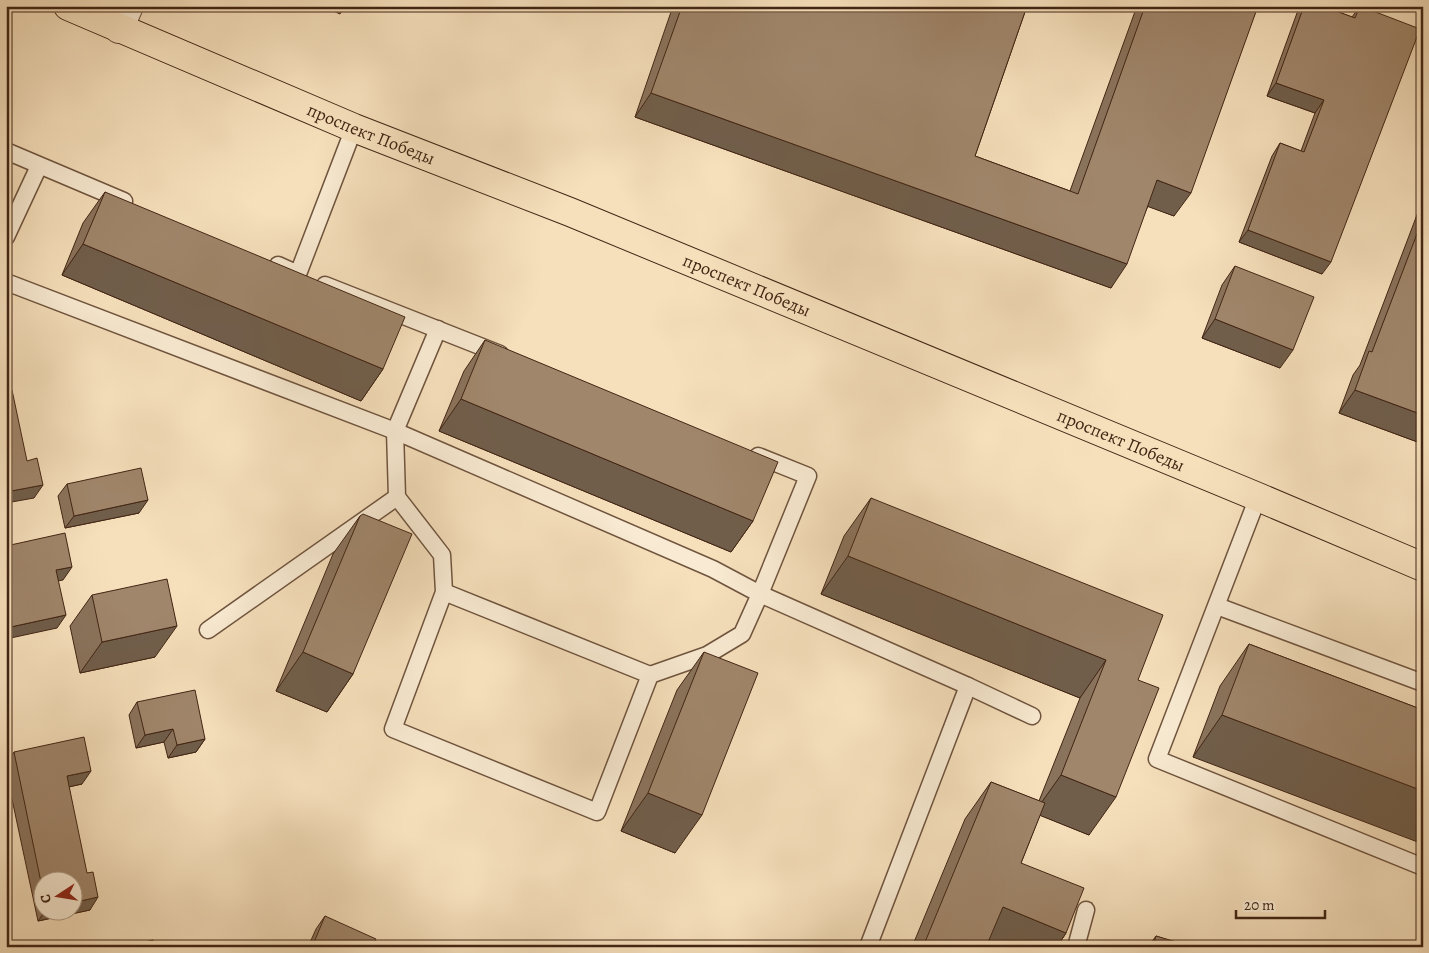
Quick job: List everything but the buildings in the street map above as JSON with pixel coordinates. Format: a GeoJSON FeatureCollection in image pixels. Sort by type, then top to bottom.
{"type":"FeatureCollection","features":[{"type":"Feature","properties":{"kind":"main road","name":"проспект Победы"},"geometry":{"type":"LineString","coordinates":[[68,6],[124,18],[354,128],[570,212],[1423,567]]}},
{"type":"Feature","properties":{"kind":"lane"},"geometry":{"type":"LineString","coordinates":[[298,274],[354,128]]}},
{"type":"Feature","properties":{"kind":"lane"},"geometry":{"type":"LineString","coordinates":[[6,151],[137,207]]}},
{"type":"Feature","properties":{"kind":"lane"},"geometry":{"type":"LineString","coordinates":[[6,237],[39,166]]}},
{"type":"Feature","properties":{"kind":"lane"},"geometry":{"type":"LineString","coordinates":[[262,259],[512,358]]}},
{"type":"Feature","properties":{"kind":"lane"},"geometry":{"type":"LineString","coordinates":[[6,282],[395,430],[713,569],[760,594],[1032,716]]}},
{"type":"Feature","properties":{"kind":"lane"},"geometry":{"type":"LineString","coordinates":[[438,329],[395,430],[396,497],[442,555],[444,592],[393,729],[597,812],[650,675]]}},
{"type":"Feature","properties":{"kind":"lane"},"geometry":{"type":"LineString","coordinates":[[444,592],[650,675],[707,655],[742,634],[808,476],[743,451]]}},
{"type":"Feature","properties":{"kind":"lane"},"geometry":{"type":"LineString","coordinates":[[208,630],[396,497]]}},
{"type":"Feature","properties":{"kind":"lane"},"geometry":{"type":"LineString","coordinates":[[1258,497],[1157,759],[1423,867]]}},
{"type":"Feature","properties":{"kind":"lane"},"geometry":{"type":"LineString","coordinates":[[1217,606],[1423,684]]}},
{"type":"Feature","properties":{"kind":"lane"},"geometry":{"type":"LineString","coordinates":[[868,947],[968,686]]}},
{"type":"Feature","properties":{"kind":"lane"},"geometry":{"type":"LineString","coordinates":[[1076,947],[1086,910]]}}]}
